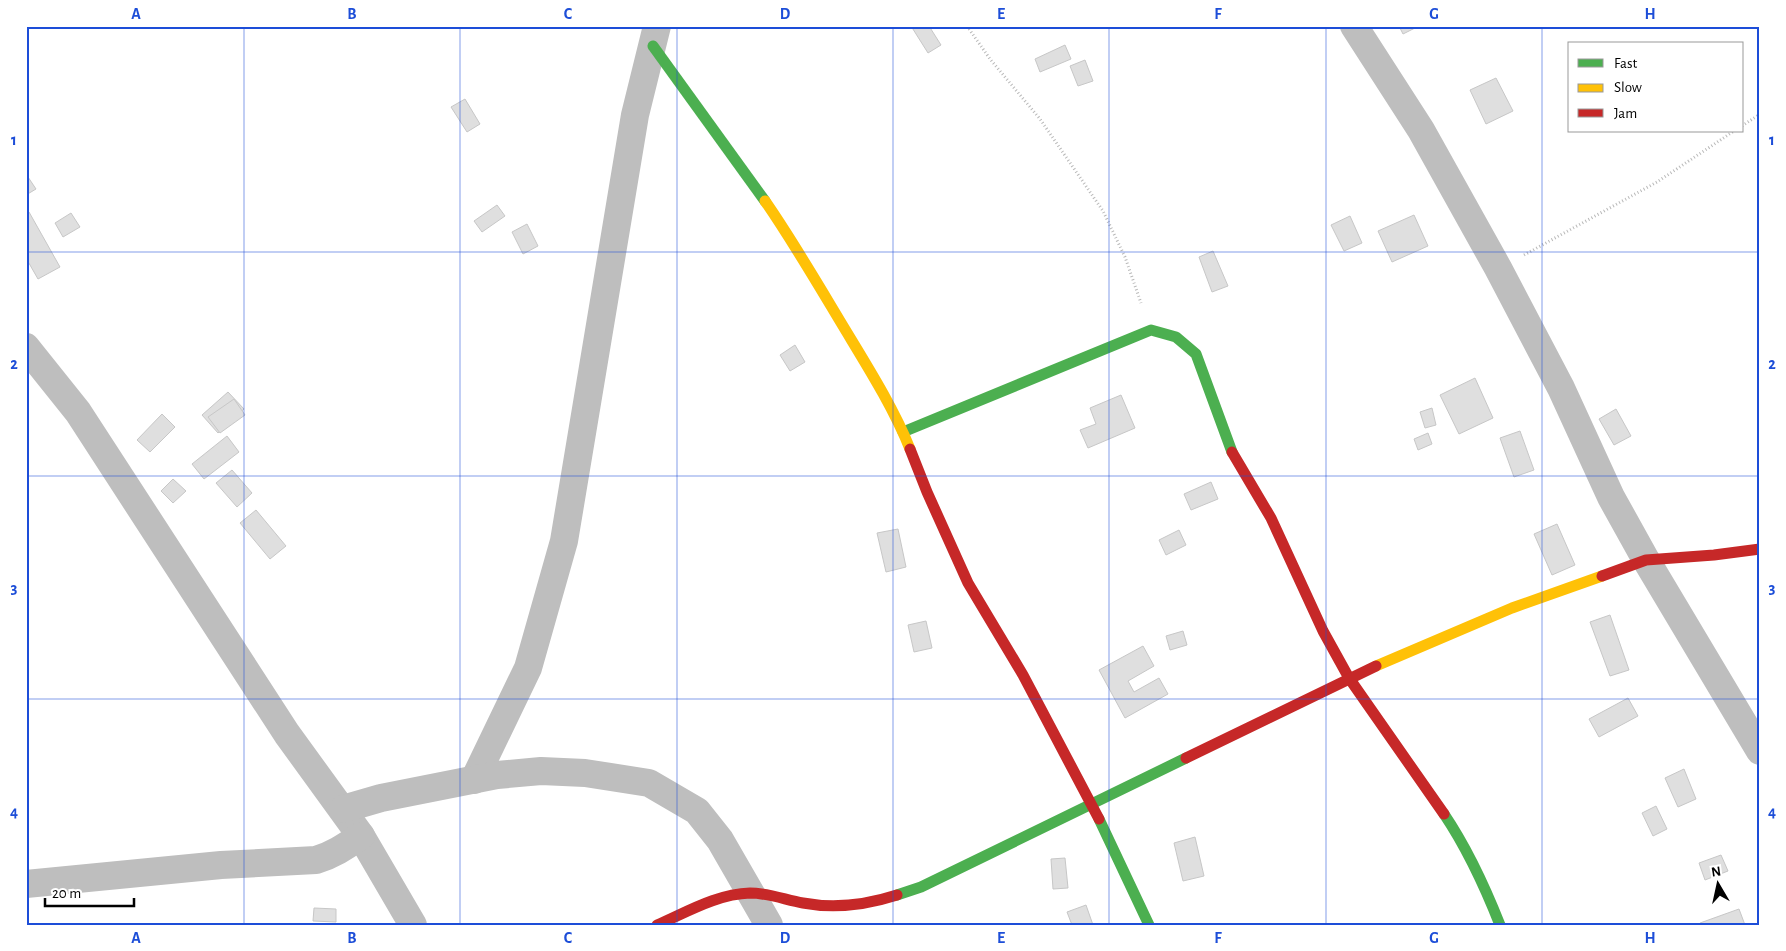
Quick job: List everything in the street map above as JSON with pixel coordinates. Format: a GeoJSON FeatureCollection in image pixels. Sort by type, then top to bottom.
{"type":"FeatureCollection","features":[{"type":"Feature","properties":{"kind":"street"},"geometry":{"type":"LineString","coordinates":[[1354,26],[1421,130],[1498,268],[1560,388],[1612,497],[1646,560],[1760,751]]}},
{"type":"Feature","properties":{"kind":"street"},"geometry":{"type":"LineString","coordinates":[[655,36],[782,225],[854,345],[903,432],[930,500],[968,583],[1023,674],[1092,804],[1149,925]]}},
{"type":"Feature","properties":{"kind":"street"},"geometry":{"type":"LineString","coordinates":[[474,780],[528,668],[564,541],[636,115],[655,36]]}},
{"type":"Feature","properties":{"kind":"street"},"geometry":{"type":"LineString","coordinates":[[903,432],[1151,330],[1176,337],[1196,354],[1234,457],[1271,518],[1323,631],[1349,678],[1455,830],[1488,895],[1500,925]]}},
{"type":"Feature","properties":{"kind":"street"},"geometry":{"type":"LineString","coordinates":[[26,347],[78,412],[287,734],[361,836],[413,925]]}},
{"type":"Feature","properties":{"kind":"street"},"geometry":{"type":"LineString","coordinates":[[657,925],[721,897],[751,893],[782,897],[804,903],[840,907],[878,901],[921,887],[1349,678],[1512,608],[1646,560],[1714,555],[1760,549]]}},
{"type":"Feature","properties":{"kind":"street"},"geometry":{"type":"LineString","coordinates":[[343,809],[381,798],[497,775],[541,771],[585,773],[649,783],[697,811],[720,840],[769,925]]}},
{"type":"Feature","properties":{"kind":"street"},"geometry":{"type":"LineString","coordinates":[[26,884],[221,866],[316,860],[328,857],[361,836]]}},
{"type":"Feature","properties":{"kind":"path"},"geometry":{"type":"LineString","coordinates":[[967,26],[990,59],[1040,118],[1103,212],[1125,257],[1151,330]]}},
{"type":"Feature","properties":{"kind":"path"},"geometry":{"type":"LineString","coordinates":[[1744,125],[1760,114]]}},
{"type":"Feature","properties":{"kind":"path"},"geometry":{"type":"LineString","coordinates":[[1498,268],[1657,182],[1732,132]]}},
{"type":"Feature","properties":{"kind":"building"},"geometry":{"type":"Polygon","coordinates":[[[911,26],[929,26],[941,45],[928,53],[911,26]]]}},
{"type":"Feature","properties":{"kind":"building"},"geometry":{"type":"Polygon","coordinates":[[[1399,26],[1419,26],[1403,34],[1399,26]]]}},
{"type":"Feature","properties":{"kind":"building"},"geometry":{"type":"Polygon","coordinates":[[[1065,45],[1071,59],[1040,72],[1035,59],[1065,45]]]}},
{"type":"Feature","properties":{"kind":"building"},"geometry":{"type":"Polygon","coordinates":[[[1085,60],[1093,81],[1078,86],[1070,66],[1085,60]]]}},
{"type":"Feature","properties":{"kind":"building"},"geometry":{"type":"Polygon","coordinates":[[[1496,78],[1513,111],[1486,124],[1470,90],[1496,78]]]}},
{"type":"Feature","properties":{"kind":"building"},"geometry":{"type":"Polygon","coordinates":[[[465,99],[480,124],[467,132],[451,107],[465,99]]]}},
{"type":"Feature","properties":{"kind":"building"},"geometry":{"type":"Polygon","coordinates":[[[26,174],[36,189],[26,195],[26,174]]]}},
{"type":"Feature","properties":{"kind":"building"},"geometry":{"type":"Polygon","coordinates":[[[497,205],[505,216],[482,232],[474,221],[497,205]]]}},
{"type":"Feature","properties":{"kind":"building"},"geometry":{"type":"Polygon","coordinates":[[[29,212],[60,267],[38,279],[26,258],[26,213],[29,212]]]}},
{"type":"Feature","properties":{"kind":"building"},"geometry":{"type":"Polygon","coordinates":[[[71,213],[80,227],[63,237],[55,223],[71,213]]]}},
{"type":"Feature","properties":{"kind":"building"},"geometry":{"type":"Polygon","coordinates":[[[1414,215],[1428,246],[1392,262],[1378,231],[1414,215]]]}},
{"type":"Feature","properties":{"kind":"building"},"geometry":{"type":"Polygon","coordinates":[[[1350,216],[1362,243],[1344,251],[1331,225],[1350,216]]]}},
{"type":"Feature","properties":{"kind":"building"},"geometry":{"type":"Polygon","coordinates":[[[527,224],[538,246],[523,254],[512,232],[527,224]]]}},
{"type":"Feature","properties":{"kind":"building"},"geometry":{"type":"Polygon","coordinates":[[[1213,251],[1228,286],[1212,292],[1199,257],[1213,251]]]}},
{"type":"Feature","properties":{"kind":"building"},"geometry":{"type":"Polygon","coordinates":[[[795,345],[805,362],[790,371],[780,355],[795,345]]]}},
{"type":"Feature","properties":{"kind":"building"},"geometry":{"type":"Polygon","coordinates":[[[1475,378],[1493,418],[1459,434],[1440,395],[1475,378]]]}},
{"type":"Feature","properties":{"kind":"building"},"geometry":{"type":"Polygon","coordinates":[[[228,392],[244,409],[218,433],[202,415],[228,392]]]}},
{"type":"Feature","properties":{"kind":"building"},"geometry":{"type":"Polygon","coordinates":[[[1121,395],[1135,428],[1088,448],[1080,430],[1096,424],[1090,408],[1121,395]]]}},
{"type":"Feature","properties":{"kind":"building"},"geometry":{"type":"Polygon","coordinates":[[[234,399],[245,415],[220,433],[208,417],[234,399]]]}},
{"type":"Feature","properties":{"kind":"building"},"geometry":{"type":"Polygon","coordinates":[[[1432,408],[1436,425],[1425,428],[1420,412],[1432,408]]]}},
{"type":"Feature","properties":{"kind":"building"},"geometry":{"type":"Polygon","coordinates":[[[1616,409],[1631,436],[1614,445],[1599,419],[1616,409]]]}},
{"type":"Feature","properties":{"kind":"building"},"geometry":{"type":"Polygon","coordinates":[[[162,414],[175,427],[150,452],[137,440],[162,414]]]}},
{"type":"Feature","properties":{"kind":"building"},"geometry":{"type":"Polygon","coordinates":[[[1520,431],[1534,470],[1514,477],[1500,438],[1520,431]]]}},
{"type":"Feature","properties":{"kind":"building"},"geometry":{"type":"Polygon","coordinates":[[[1428,433],[1432,444],[1418,450],[1414,439],[1428,433]]]}},
{"type":"Feature","properties":{"kind":"building"},"geometry":{"type":"Polygon","coordinates":[[[227,436],[239,452],[204,479],[192,464],[227,436]]]}},
{"type":"Feature","properties":{"kind":"building"},"geometry":{"type":"Polygon","coordinates":[[[232,470],[252,493],[237,507],[216,483],[232,470]]]}},
{"type":"Feature","properties":{"kind":"building"},"geometry":{"type":"Polygon","coordinates":[[[173,479],[186,491],[173,503],[161,491],[173,479]]]}},
{"type":"Feature","properties":{"kind":"building"},"geometry":{"type":"Polygon","coordinates":[[[1211,482],[1218,499],[1191,510],[1184,494],[1211,482]]]}},
{"type":"Feature","properties":{"kind":"building"},"geometry":{"type":"Polygon","coordinates":[[[256,510],[286,546],[270,559],[240,523],[256,510]]]}},
{"type":"Feature","properties":{"kind":"building"},"geometry":{"type":"Polygon","coordinates":[[[1557,524],[1575,565],[1552,575],[1534,534],[1557,524]]]}},
{"type":"Feature","properties":{"kind":"building"},"geometry":{"type":"Polygon","coordinates":[[[898,529],[906,567],[886,572],[877,533],[898,529]]]}},
{"type":"Feature","properties":{"kind":"building"},"geometry":{"type":"Polygon","coordinates":[[[1179,530],[1186,545],[1166,555],[1159,540],[1179,530]]]}},
{"type":"Feature","properties":{"kind":"building"},"geometry":{"type":"Polygon","coordinates":[[[1610,615],[1629,670],[1610,676],[1590,622],[1610,615]]]}},
{"type":"Feature","properties":{"kind":"building"},"geometry":{"type":"Polygon","coordinates":[[[926,621],[932,648],[914,652],[908,625],[926,621]]]}},
{"type":"Feature","properties":{"kind":"building"},"geometry":{"type":"Polygon","coordinates":[[[1183,631],[1187,645],[1170,650],[1166,636],[1183,631]]]}},
{"type":"Feature","properties":{"kind":"building"},"geometry":{"type":"Polygon","coordinates":[[[1143,646],[1154,666],[1128,681],[1134,692],[1159,678],[1168,694],[1125,718],[1099,670],[1143,646]]]}},
{"type":"Feature","properties":{"kind":"building"},"geometry":{"type":"Polygon","coordinates":[[[1628,698],[1638,716],[1599,737],[1589,719],[1628,698]]]}},
{"type":"Feature","properties":{"kind":"building"},"geometry":{"type":"Polygon","coordinates":[[[1684,769],[1696,799],[1678,807],[1665,778],[1684,769]]]}},
{"type":"Feature","properties":{"kind":"building"},"geometry":{"type":"Polygon","coordinates":[[[1656,806],[1667,829],[1653,836],[1642,813],[1656,806]]]}},
{"type":"Feature","properties":{"kind":"building"},"geometry":{"type":"Polygon","coordinates":[[[1195,837],[1204,876],[1183,881],[1174,843],[1195,837]]]}},
{"type":"Feature","properties":{"kind":"building"},"geometry":{"type":"Polygon","coordinates":[[[1721,855],[1728,871],[1705,880],[1699,863],[1721,855]]]}},
{"type":"Feature","properties":{"kind":"building"},"geometry":{"type":"Polygon","coordinates":[[[1065,858],[1068,888],[1053,889],[1051,859],[1065,858]]]}},
{"type":"Feature","properties":{"kind":"building"},"geometry":{"type":"Polygon","coordinates":[[[1086,905],[1093,925],[1072,925],[1067,912],[1086,905]]]}},
{"type":"Feature","properties":{"kind":"building"},"geometry":{"type":"Polygon","coordinates":[[[314,908],[336,909],[336,922],[313,921],[314,908]]]}},
{"type":"Feature","properties":{"kind":"building"},"geometry":{"type":"Polygon","coordinates":[[[1739,909],[1745,925],[1701,925],[1700,923],[1739,909]]]}},
{"type":"Feature","properties":{"kind":"traffic: fast"},"geometry":{"type":"LineString","coordinates":[[653,46],[765,201]]}},
{"type":"Feature","properties":{"kind":"traffic: fast"},"geometry":{"type":"LineString","coordinates":[[903,432],[1151,330],[1176,337],[1196,354],[1232,452]]}},
{"type":"Feature","properties":{"kind":"traffic: fast"},"geometry":{"type":"LineString","coordinates":[[897,895],[921,887],[1186,758]]}},
{"type":"Feature","properties":{"kind":"traffic: fast"},"geometry":{"type":"LineString","coordinates":[[1444,814],[1475,868],[1500,925]]}},
{"type":"Feature","properties":{"kind":"traffic: fast"},"geometry":{"type":"LineString","coordinates":[[1099,819],[1149,925]]}},
{"type":"Feature","properties":{"kind":"traffic: slow"},"geometry":{"type":"LineString","coordinates":[[765,201],[804,261],[887,400],[910,449]]}},
{"type":"Feature","properties":{"kind":"traffic: slow"},"geometry":{"type":"LineString","coordinates":[[1376,666],[1512,608],[1602,576]]}},
{"type":"Feature","properties":{"kind":"traffic: jam"},"geometry":{"type":"LineString","coordinates":[[910,449],[968,583],[1023,675],[1099,819]]}},
{"type":"Feature","properties":{"kind":"traffic: jam"},"geometry":{"type":"LineString","coordinates":[[1232,452],[1271,518],[1323,631],[1349,678],[1444,814]]}},
{"type":"Feature","properties":{"kind":"traffic: jam"},"geometry":{"type":"LineString","coordinates":[[1602,576],[1646,560],[1714,555],[1760,549]]}},
{"type":"Feature","properties":{"kind":"traffic: jam"},"geometry":{"type":"LineString","coordinates":[[1186,758],[1376,666]]}},
{"type":"Feature","properties":{"kind":"traffic: jam"},"geometry":{"type":"LineString","coordinates":[[657,925],[702,904],[738,894],[763,894],[827,906],[862,904],[897,895]]}}]}
